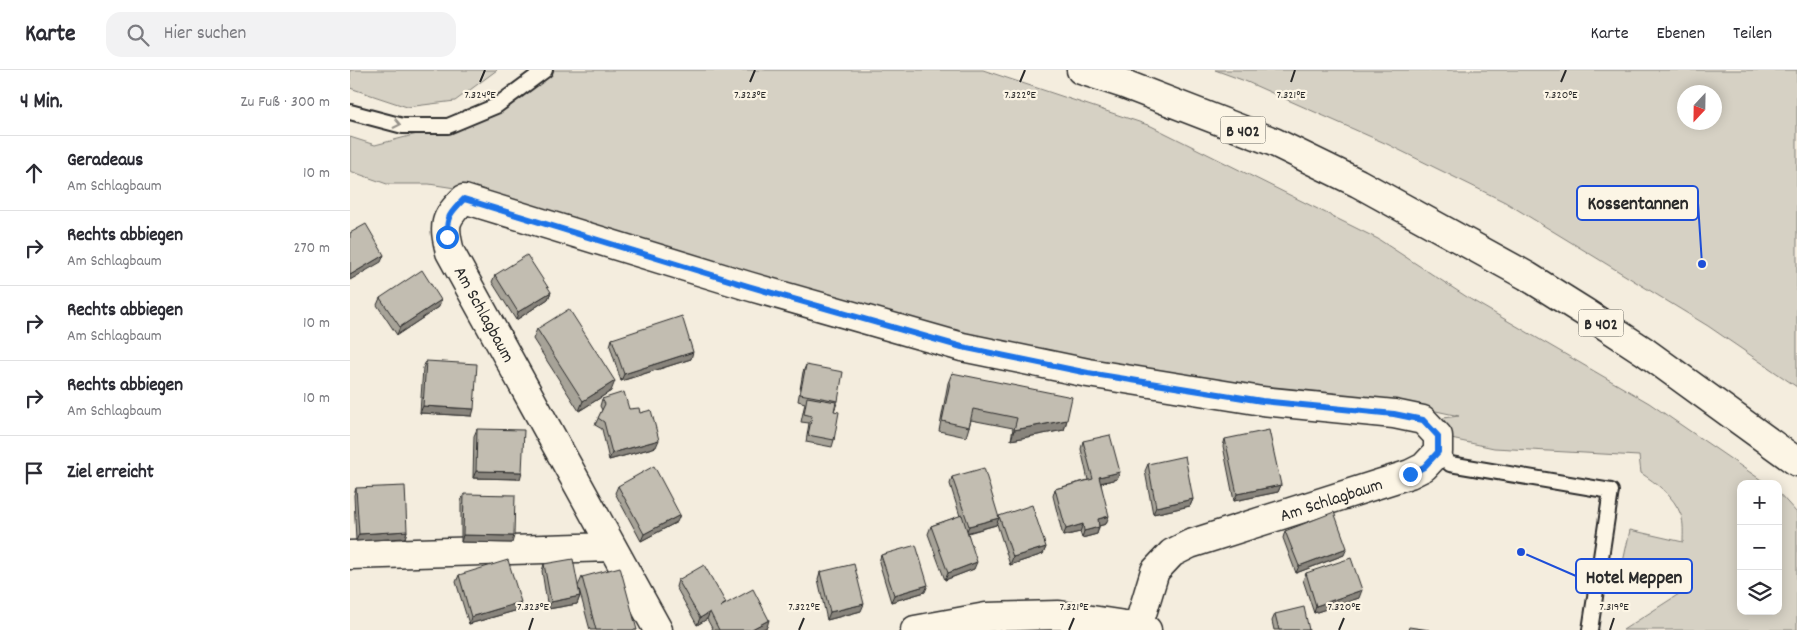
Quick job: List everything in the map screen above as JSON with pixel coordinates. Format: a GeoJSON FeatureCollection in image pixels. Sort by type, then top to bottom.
{"type":"FeatureCollection","features":[{"type":"Feature","properties":{"kind":"street","name":"B 402"},"geometry":{"type":"LineString","coordinates":[[1081,70],[1124,84],[1274,142],[1358,183],[1527,276],[1644,352],[1797,462]]}},
{"type":"Feature","properties":{"kind":"street","name":"Am Schlagbaum"},"geometry":{"type":"LineString","coordinates":[[658,630],[450,252],[446,222],[453,210],[464,199],[748,286],[962,347],[1088,373],[1262,401],[1394,414],[1423,420],[1438,436],[1438,452],[1424,467],[1410,474],[1190,544],[1172,553],[1156,571],[1142,628]]}},
{"type":"Feature","properties":{"kind":"street"},"geometry":{"type":"LineString","coordinates":[[350,554],[612,547]]}},
{"type":"Feature","properties":{"kind":"street"},"geometry":{"type":"LineString","coordinates":[[915,630],[986,617],[1059,615],[1142,628]]}},
{"type":"Feature","properties":{"kind":"lane"},"geometry":{"type":"LineString","coordinates":[[350,112],[403,126],[448,126],[496,106],[545,70]]}},
{"type":"Feature","properties":{"kind":"lane"},"geometry":{"type":"LineString","coordinates":[[1438,452],[1450,464],[1611,491],[1590,630]]}},
{"type":"Feature","properties":{"kind":"shaded area"},"geometry":{"type":"Polygon","coordinates":[[[350,70],[497,70],[455,101],[407,107],[350,88],[350,70]]]}},
{"type":"Feature","properties":{"kind":"shaded area"},"geometry":{"type":"Polygon","coordinates":[[[545,70],[983,70],[1151,126],[1378,239],[1470,299],[1649,403],[1761,480],[1737,480],[1737,615],[1782,615],[1782,496],[1797,513],[1797,630],[1623,630],[1682,592],[1670,574],[1623,562],[1630,530],[1683,542],[1683,521],[1678,508],[1664,491],[1641,473],[1639,456],[1494,448],[1451,439],[1439,425],[1443,418],[1459,416],[1413,406],[1090,367],[951,331],[720,266],[481,192],[429,184],[387,184],[350,171],[350,137],[375,145],[448,126],[545,70]]]}},
{"type":"Feature","properties":{"kind":"shaded area"},"geometry":{"type":"Polygon","coordinates":[[[1215,70],[1797,70],[1797,387],[1708,326],[1505,202],[1387,144],[1245,81],[1215,70]]]}},
{"type":"Feature","properties":{"kind":"building"},"geometry":{"type":"Polygon","coordinates":[[[366,224],[384,255],[350,275],[350,233],[366,224]]]}},
{"type":"Feature","properties":{"kind":"building"},"geometry":{"type":"Polygon","coordinates":[[[527,255],[551,292],[518,312],[495,275],[527,255]]]}},
{"type":"Feature","properties":{"kind":"building"},"geometry":{"type":"Polygon","coordinates":[[[422,270],[441,300],[400,327],[380,298],[422,270]]]}},
{"type":"Feature","properties":{"kind":"building"},"geometry":{"type":"Polygon","coordinates":[[[569,309],[615,381],[583,401],[537,329],[569,309]]]}},
{"type":"Feature","properties":{"kind":"building"},"geometry":{"type":"Polygon","coordinates":[[[682,316],[693,352],[624,374],[612,339],[682,316]]]}},
{"type":"Feature","properties":{"kind":"building"},"geometry":{"type":"Polygon","coordinates":[[[426,361],[477,364],[474,409],[423,406],[426,361]]]}},
{"type":"Feature","properties":{"kind":"building"},"geometry":{"type":"Polygon","coordinates":[[[806,365],[843,372],[838,401],[800,394],[806,365]]]}},
{"type":"Feature","properties":{"kind":"building"},"geometry":{"type":"Polygon","coordinates":[[[952,373],[1072,397],[1067,420],[1014,430],[1017,418],[973,409],[969,427],[942,421],[952,373]]]}},
{"type":"Feature","properties":{"kind":"building"},"geometry":{"type":"Polygon","coordinates":[[[624,392],[629,409],[639,408],[640,413],[651,410],[659,440],[612,453],[604,422],[598,418],[605,404],[602,399],[624,392]]]}},
{"type":"Feature","properties":{"kind":"building"},"geometry":{"type":"Polygon","coordinates":[[[807,397],[836,402],[834,411],[839,412],[834,440],[808,435],[812,416],[804,414],[807,397]]]}},
{"type":"Feature","properties":{"kind":"building"},"geometry":{"type":"Polygon","coordinates":[[[477,429],[524,430],[522,472],[476,471],[477,429]]]}},
{"type":"Feature","properties":{"kind":"building"},"geometry":{"type":"Polygon","coordinates":[[[1269,430],[1281,485],[1237,494],[1225,439],[1269,430]]]}},
{"type":"Feature","properties":{"kind":"building"},"geometry":{"type":"Polygon","coordinates":[[[1110,435],[1120,472],[1099,477],[1109,516],[1098,519],[1099,527],[1084,531],[1083,524],[1066,529],[1055,489],[1093,479],[1083,441],[1110,435]]]}},
{"type":"Feature","properties":{"kind":"building"},"geometry":{"type":"Polygon","coordinates":[[[1185,456],[1193,499],[1156,507],[1148,464],[1185,456]]]}},
{"type":"Feature","properties":{"kind":"building"},"geometry":{"type":"Polygon","coordinates":[[[654,466],[680,515],[644,534],[618,486],[654,466]]]}},
{"type":"Feature","properties":{"kind":"building"},"geometry":{"type":"Polygon","coordinates":[[[984,468],[999,518],[969,526],[952,477],[984,468]]]}},
{"type":"Feature","properties":{"kind":"building"},"geometry":{"type":"Polygon","coordinates":[[[405,486],[407,531],[359,534],[356,488],[405,486]]]}},
{"type":"Feature","properties":{"kind":"building"},"geometry":{"type":"Polygon","coordinates":[[[464,494],[515,495],[514,536],[463,535],[464,494]]]}},
{"type":"Feature","properties":{"kind":"building"},"geometry":{"type":"Polygon","coordinates":[[[1032,505],[1046,547],[1013,557],[999,516],[1032,505]]]}},
{"type":"Feature","properties":{"kind":"building"},"geometry":{"type":"Polygon","coordinates":[[[1334,512],[1347,548],[1299,566],[1285,531],[1334,512]]]}},
{"type":"Feature","properties":{"kind":"building"},"geometry":{"type":"Polygon","coordinates":[[[962,515],[977,562],[948,573],[931,526],[962,515]]]}},
{"type":"Feature","properties":{"kind":"building"},"geometry":{"type":"Polygon","coordinates":[[[916,545],[928,585],[894,595],[881,555],[916,545]]]}},
{"type":"Feature","properties":{"kind":"building"},"geometry":{"type":"Polygon","coordinates":[[[1351,558],[1362,590],[1316,606],[1306,573],[1351,558]]]}},
{"type":"Feature","properties":{"kind":"building"},"geometry":{"type":"Polygon","coordinates":[[[573,559],[580,596],[551,602],[544,564],[573,559]]]}},
{"type":"Feature","properties":{"kind":"building"},"geometry":{"type":"Polygon","coordinates":[[[508,560],[521,602],[471,617],[459,575],[508,560]]]}},
{"type":"Feature","properties":{"kind":"building"},"geometry":{"type":"Polygon","coordinates":[[[854,564],[864,604],[830,612],[820,572],[854,564]]]}},
{"type":"Feature","properties":{"kind":"building"},"geometry":{"type":"Polygon","coordinates":[[[704,565],[726,603],[720,607],[753,589],[769,620],[750,630],[719,630],[710,612],[700,618],[678,580],[704,565]]]}},
{"type":"Feature","properties":{"kind":"building"},"geometry":{"type":"Polygon","coordinates":[[[620,567],[637,630],[596,630],[582,577],[620,567]]]}},
{"type":"Feature","properties":{"kind":"building"},"geometry":{"type":"Polygon","coordinates":[[[1304,607],[1309,630],[1279,630],[1275,614],[1304,607]]]}},
{"type":"Feature","properties":{"kind":"building"},"geometry":{"type":"Polygon","coordinates":[[[1409,627],[1430,630],[1408,630],[1409,627]]]}},
{"type":"Feature","properties":{"kind":"place","name":"Kossentannen"},"geometry":{"type":"Point","coordinates":[1702,264]}},
{"type":"Feature","properties":{"kind":"place","name":"Hotel Meppen"},"geometry":{"type":"Point","coordinates":[1521,552]}},
{"type":"Feature","properties":{"kind":"route"},"geometry":{"type":"LineString","coordinates":[[447,237],[446,222],[453,210],[464,199],[748,286],[962,347],[1088,373],[1262,401],[1394,414],[1423,420],[1438,436],[1438,452],[1424,467],[1410,474]]}}]}
